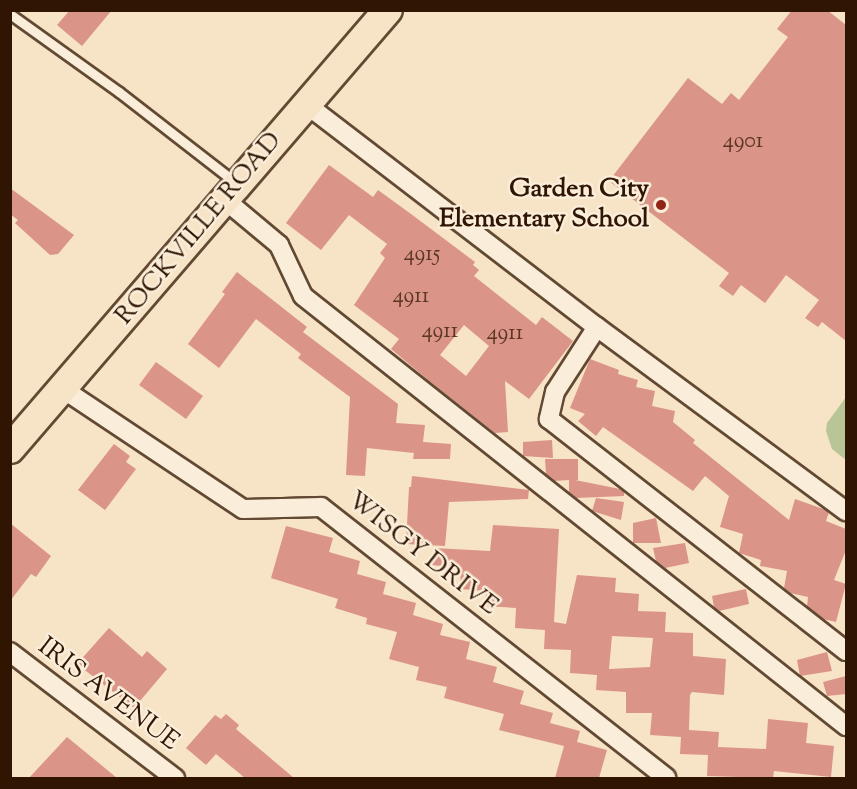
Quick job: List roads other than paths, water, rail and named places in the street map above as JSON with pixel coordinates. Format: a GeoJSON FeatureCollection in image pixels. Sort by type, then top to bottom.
{"type":"FeatureCollection","features":[{"type":"Feature","properties":{"kind":"main road","name":"ROCKVILLE ROAD"},"geometry":{"type":"LineString","coordinates":[[10,448],[388,10]]}},
{"type":"Feature","properties":{"kind":"street"},"geometry":{"type":"LineString","coordinates":[[306,104],[597,327],[846,511]]}},
{"type":"Feature","properties":{"kind":"street"},"geometry":{"type":"LineString","coordinates":[[230,191],[279,245],[303,296],[846,726]]}},
{"type":"Feature","properties":{"kind":"street"},"geometry":{"type":"LineString","coordinates":[[597,327],[555,392],[549,419],[846,651]]}},
{"type":"Feature","properties":{"kind":"street","name":"WISGY DRIVE"},"geometry":{"type":"LineString","coordinates":[[63,389],[243,509],[321,507],[666,778]]}},
{"type":"Feature","properties":{"kind":"street","name":"IRIS AVENUE"},"geometry":{"type":"LineString","coordinates":[[10,652],[175,778]]}},
{"type":"Feature","properties":{"kind":"lane"},"geometry":{"type":"LineString","coordinates":[[10,14],[124,96],[230,191]]}},
{"type":"Feature","properties":{"kind":"place","name":"Garden City Elementary School"},"geometry":{"type":"Point","coordinates":[661,205]}}]}
